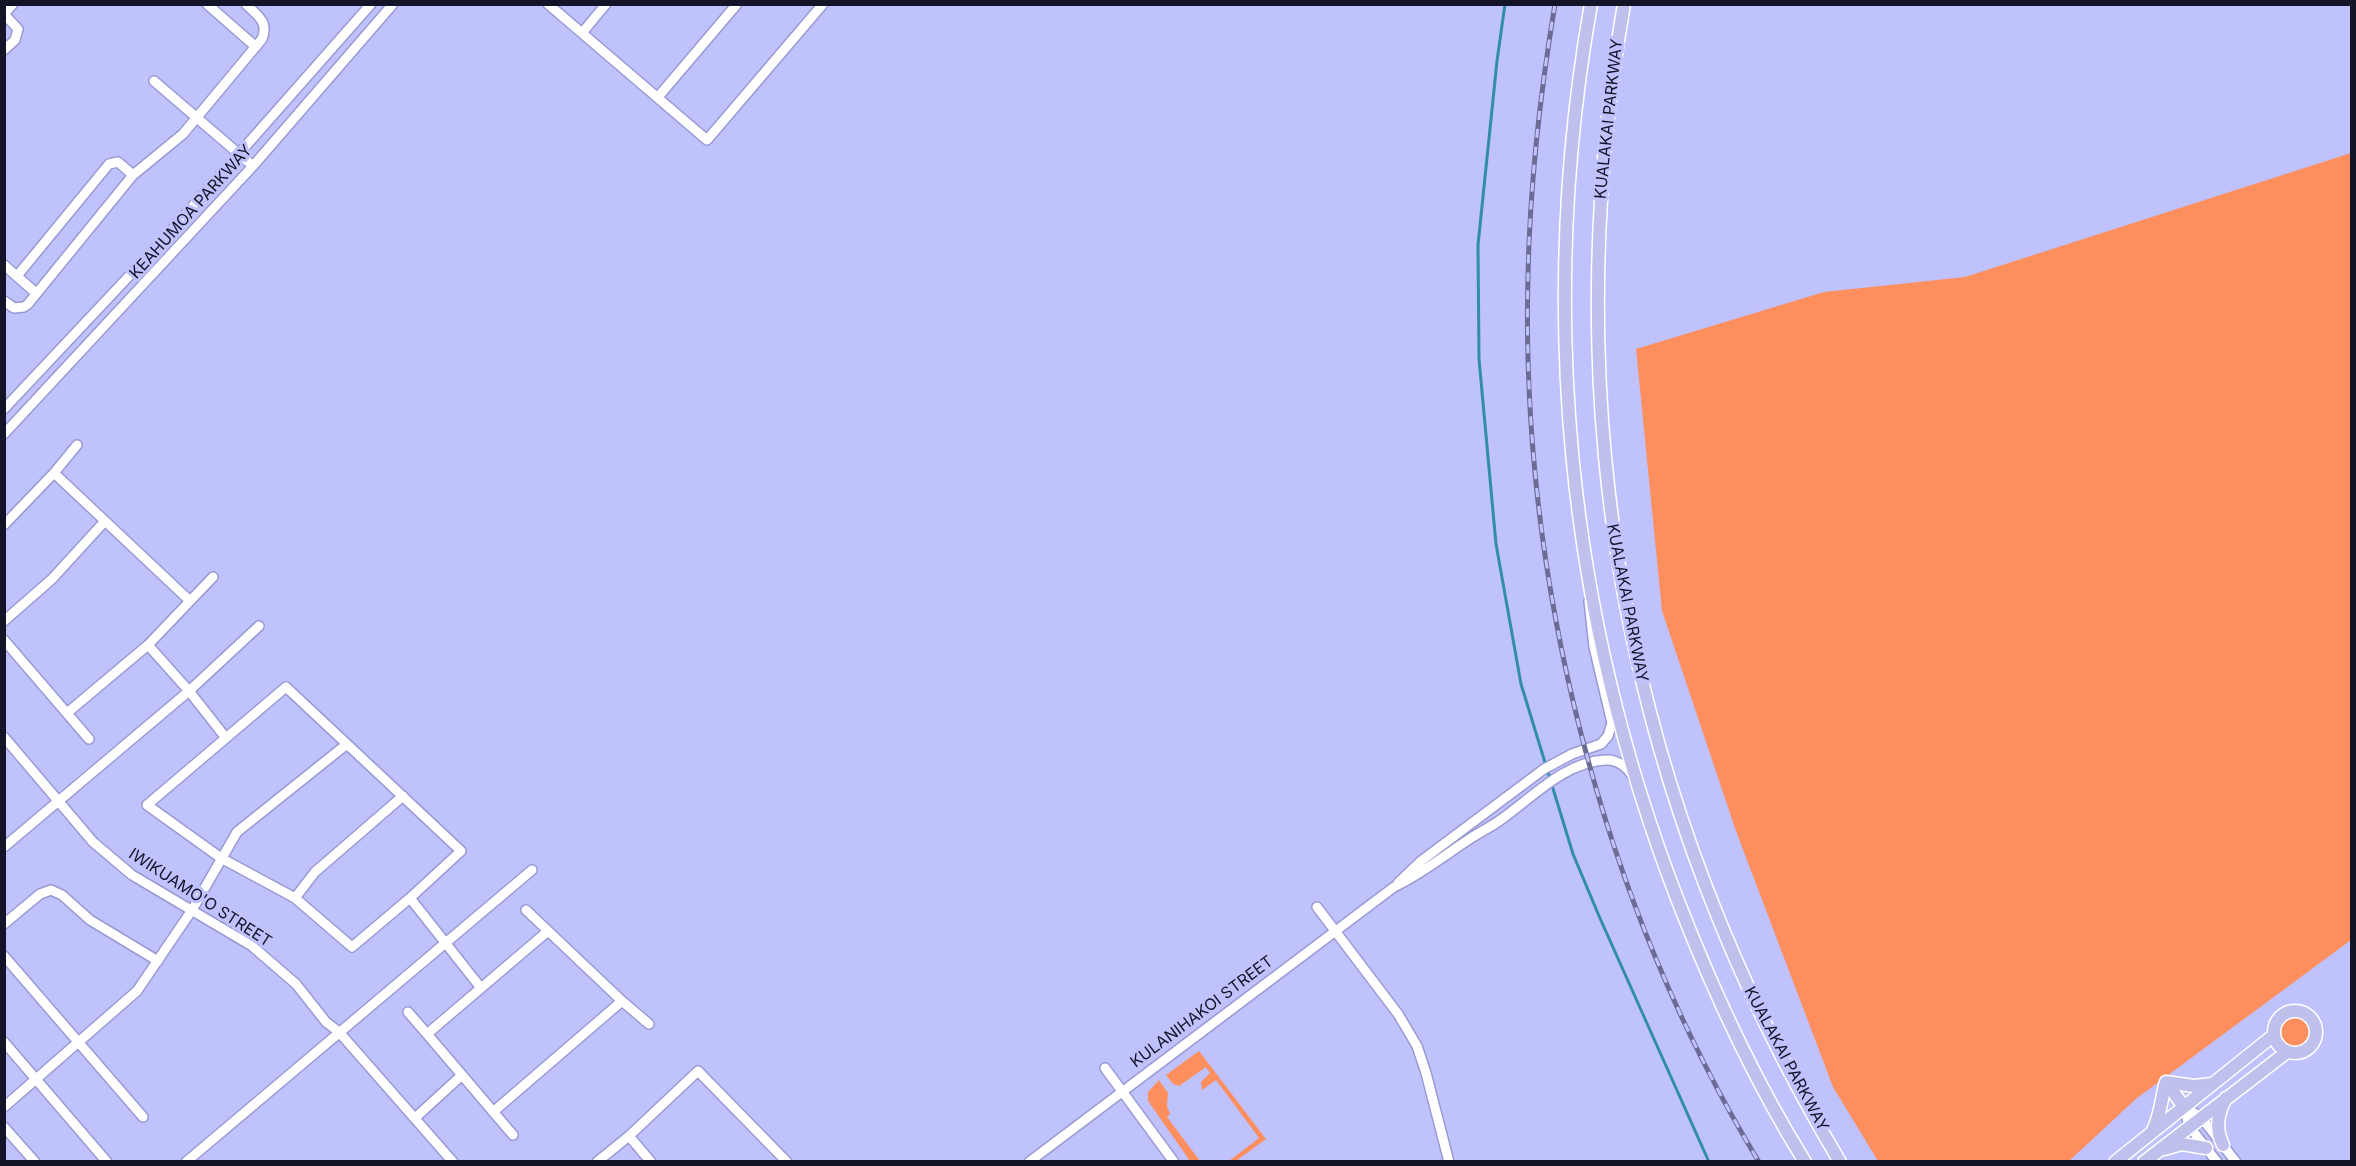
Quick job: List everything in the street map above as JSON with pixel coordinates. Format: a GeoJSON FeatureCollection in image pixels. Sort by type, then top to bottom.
{"type":"FeatureCollection","features":[{"type":"Feature","properties":{"kind":"main road","name":"KUALAKAI PARKWAY"},"geometry":{"type":"LineString","coordinates":[[1591,4],[1574,114],[1564,273],[1568,425],[1586,564],[1603,654],[1638,788],[1668,875],[1700,957],[1746,1054],[1805,1161]]}},
{"type":"Feature","properties":{"kind":"main road","name":"KUALAKAI PARKWAY"},"geometry":{"type":"LineString","coordinates":[[1624,4],[1612,75],[1603,155],[1596,309],[1602,438],[1611,521],[1623,598],[1641,680],[1667,777],[1715,913],[1781,1056],[1840,1161]]}},
{"type":"Feature","properties":{"kind":"main road"},"geometry":{"type":"LineString","coordinates":[[2144,1161],[2287,1052],[2301,1052],[2312,1044],[2316,1031],[2311,1019],[2300,1012],[2286,1013],[2276,1022],[2274,1035],[2276,1042],[2287,1052]]}},
{"type":"Feature","properties":{"kind":"main road"},"geometry":{"type":"LineString","coordinates":[[2115,1161],[2274,1035]]}},
{"type":"Feature","properties":{"kind":"main road"},"geometry":{"type":"LineString","coordinates":[[2166,1082],[2194,1086],[2215,1083]]}},
{"type":"Feature","properties":{"kind":"main road"},"geometry":{"type":"LineString","coordinates":[[2166,1082],[2184,1107]]}},
{"type":"Feature","properties":{"kind":"main road"},"geometry":{"type":"LineString","coordinates":[[2150,1134],[2158,1118],[2166,1082]]}},
{"type":"Feature","properties":{"kind":"main road"},"geometry":{"type":"LineString","coordinates":[[2223,1145],[2217,1121],[2228,1096]]}},
{"type":"Feature","properties":{"kind":"main road"},"geometry":{"type":"LineString","coordinates":[[2157,1151],[2182,1144],[2206,1148]]}},
{"type":"Feature","properties":{"kind":"street"},"geometry":{"type":"LineString","coordinates":[[4,50],[18,34],[18,29],[4,14],[13,4]]}},
{"type":"Feature","properties":{"kind":"street"},"geometry":{"type":"LineString","coordinates":[[207,4],[256,46]]}},
{"type":"Feature","properties":{"kind":"street"},"geometry":{"type":"LineString","coordinates":[[4,301],[9,306],[19,308],[28,304],[133,175],[175,142],[256,46],[266,30],[264,21],[246,4]]}},
{"type":"Feature","properties":{"kind":"street","name":"KEAHUMOA PARKWAY"},"geometry":{"type":"LineString","coordinates":[[4,409],[162,241],[371,4]]}},
{"type":"Feature","properties":{"kind":"street","name":"KEAHUMOA PARKWAY"},"geometry":{"type":"LineString","coordinates":[[4,434],[253,166],[393,4]]}},
{"type":"Feature","properties":{"kind":"street"},"geometry":{"type":"LineString","coordinates":[[548,4],[707,140],[823,4]]}},
{"type":"Feature","properties":{"kind":"street"},"geometry":{"type":"LineString","coordinates":[[582,33],[606,4]]}},
{"type":"Feature","properties":{"kind":"street"},"geometry":{"type":"LineString","coordinates":[[658,97],[737,4]]}},
{"type":"Feature","properties":{"kind":"street"},"geometry":{"type":"LineString","coordinates":[[154,81],[253,166]]}},
{"type":"Feature","properties":{"kind":"street"},"geometry":{"type":"LineString","coordinates":[[16,276],[109,164],[118,162],[133,175]]}},
{"type":"Feature","properties":{"kind":"street"},"geometry":{"type":"LineString","coordinates":[[4,265],[36,293]]}},
{"type":"Feature","properties":{"kind":"street"},"geometry":{"type":"LineString","coordinates":[[4,525],[54,473],[77,445]]}},
{"type":"Feature","properties":{"kind":"street"},"geometry":{"type":"LineString","coordinates":[[54,473],[190,601]]}},
{"type":"Feature","properties":{"kind":"street"},"geometry":{"type":"LineString","coordinates":[[4,621],[52,579],[105,521]]}},
{"type":"Feature","properties":{"kind":"street","name":"KULANIHAKOI STREET"},"geometry":{"type":"LineString","coordinates":[[1029,1161],[1394,887],[1421,861],[1517,789],[1550,765],[1604,741],[1610,734],[1612,723],[1592,633],[1586,564]]}},
{"type":"Feature","properties":{"kind":"street"},"geometry":{"type":"LineString","coordinates":[[67,713],[148,645],[213,577]]}},
{"type":"Feature","properties":{"kind":"street"},"geometry":{"type":"LineString","coordinates":[[4,847],[189,691],[259,626]]}},
{"type":"Feature","properties":{"kind":"street"},"geometry":{"type":"LineString","coordinates":[[4,640],[89,739]]}},
{"type":"Feature","properties":{"kind":"street"},"geometry":{"type":"LineString","coordinates":[[148,645],[189,691],[226,738]]}},
{"type":"Feature","properties":{"kind":"street"},"geometry":{"type":"LineString","coordinates":[[286,687],[347,744],[461,850],[410,898],[352,947],[295,898],[221,858],[147,805],[286,687]]}},
{"type":"Feature","properties":{"kind":"street","name":"IWIKUAMO'O STREET"},"geometry":{"type":"LineString","coordinates":[[4,736],[93,842],[132,875],[252,946],[296,984],[326,1022],[339,1032],[453,1161]]}},
{"type":"Feature","properties":{"kind":"street"},"geometry":{"type":"LineString","coordinates":[[4,1107],[137,990],[192,910],[237,832],[347,744]]}},
{"type":"Feature","properties":{"kind":"street","name":"KULANIHAKOI STREET"},"geometry":{"type":"LineString","coordinates":[[1394,887],[1425,871],[1560,777],[1593,762],[1606,760],[1621,764],[1631,772],[1638,788]]}},
{"type":"Feature","properties":{"kind":"street"},"geometry":{"type":"LineString","coordinates":[[295,898],[315,872],[403,796]]}},
{"type":"Feature","properties":{"kind":"street"},"geometry":{"type":"LineString","coordinates":[[186,1161],[532,870]]}},
{"type":"Feature","properties":{"kind":"street"},"geometry":{"type":"LineString","coordinates":[[4,924],[40,894],[51,890],[62,895],[90,920],[158,961]]}},
{"type":"Feature","properties":{"kind":"street"},"geometry":{"type":"LineString","coordinates":[[410,898],[482,988]]}},
{"type":"Feature","properties":{"kind":"street"},"geometry":{"type":"LineString","coordinates":[[1317,907],[1398,1014],[1416,1046],[1426,1073],[1449,1161]]}},
{"type":"Feature","properties":{"kind":"street"},"geometry":{"type":"LineString","coordinates":[[526,910],[649,1024]]}},
{"type":"Feature","properties":{"kind":"street"},"geometry":{"type":"LineString","coordinates":[[427,1034],[548,931]]}},
{"type":"Feature","properties":{"kind":"street"},"geometry":{"type":"LineString","coordinates":[[4,956],[143,1117]]}},
{"type":"Feature","properties":{"kind":"street"},"geometry":{"type":"LineString","coordinates":[[493,1112],[622,1001]]}},
{"type":"Feature","properties":{"kind":"street"},"geometry":{"type":"LineString","coordinates":[[408,1012],[513,1135]]}},
{"type":"Feature","properties":{"kind":"street"},"geometry":{"type":"LineString","coordinates":[[4,1042],[107,1161]]}},
{"type":"Feature","properties":{"kind":"street"},"geometry":{"type":"LineString","coordinates":[[1105,1068],[1174,1161]]}},
{"type":"Feature","properties":{"kind":"street"},"geometry":{"type":"LineString","coordinates":[[597,1161],[629,1136],[698,1071],[787,1161]]}},
{"type":"Feature","properties":{"kind":"street"},"geometry":{"type":"LineString","coordinates":[[414,1118],[462,1075]]}},
{"type":"Feature","properties":{"kind":"street"},"geometry":{"type":"LineString","coordinates":[[2184,1107],[2201,1117],[2236,1161]]}},
{"type":"Feature","properties":{"kind":"street"},"geometry":{"type":"LineString","coordinates":[[2184,1107],[2189,1126],[2217,1161]]}},
{"type":"Feature","properties":{"kind":"street"},"geometry":{"type":"LineString","coordinates":[[4,1127],[35,1161]]}},
{"type":"Feature","properties":{"kind":"street"},"geometry":{"type":"LineString","coordinates":[[629,1136],[651,1161]]}},
{"type":"Feature","properties":{"kind":"shaded area"},"geometry":{"type":"Polygon","coordinates":[[[2351,153],[2351,940],[2137,1098],[2069,1161],[1878,1161],[1833,1087],[1736,831],[1662,611],[1636,349],[1824,292],[1965,277],[2351,153]]]}},
{"type":"Feature","properties":{"kind":"shaded area"},"geometry":{"type":"Polygon","coordinates":[[[2295,1015],[2307,1020],[2312,1032],[2307,1044],[2295,1049],[2283,1044],[2278,1032],[2283,1020],[2295,1015]]]}},
{"type":"Feature","properties":{"kind":"shaded area"},"geometry":{"type":"Polygon","coordinates":[[[1199,1051],[1266,1139],[1236,1161],[1229,1161],[1259,1138],[1216,1080],[1202,1090],[1201,1082],[1210,1073],[1206,1067],[1179,1086],[1173,1084],[1166,1075],[1199,1051]]]}},
{"type":"Feature","properties":{"kind":"shaded area"},"geometry":{"type":"Polygon","coordinates":[[[1159,1080],[1168,1093],[1167,1106],[1170,1114],[1167,1117],[1200,1161],[1190,1161],[1148,1101],[1148,1092],[1159,1080]]]}},
{"type":"Feature","properties":{"kind":"waterway"},"geometry":{"type":"LineString","coordinates":[[1505,4],[1478,245],[1479,359],[1496,544],[1521,684],[1573,854],[1709,1162]]}},
{"type":"Feature","properties":{"kind":"railway"},"geometry":{"type":"LineString","coordinates":[[1555,4],[1537,139],[1528,274],[1529,389],[1538,504],[1556,620],[1581,734],[1614,847],[1655,956],[1703,1062],[1759,1162]]}}]}
